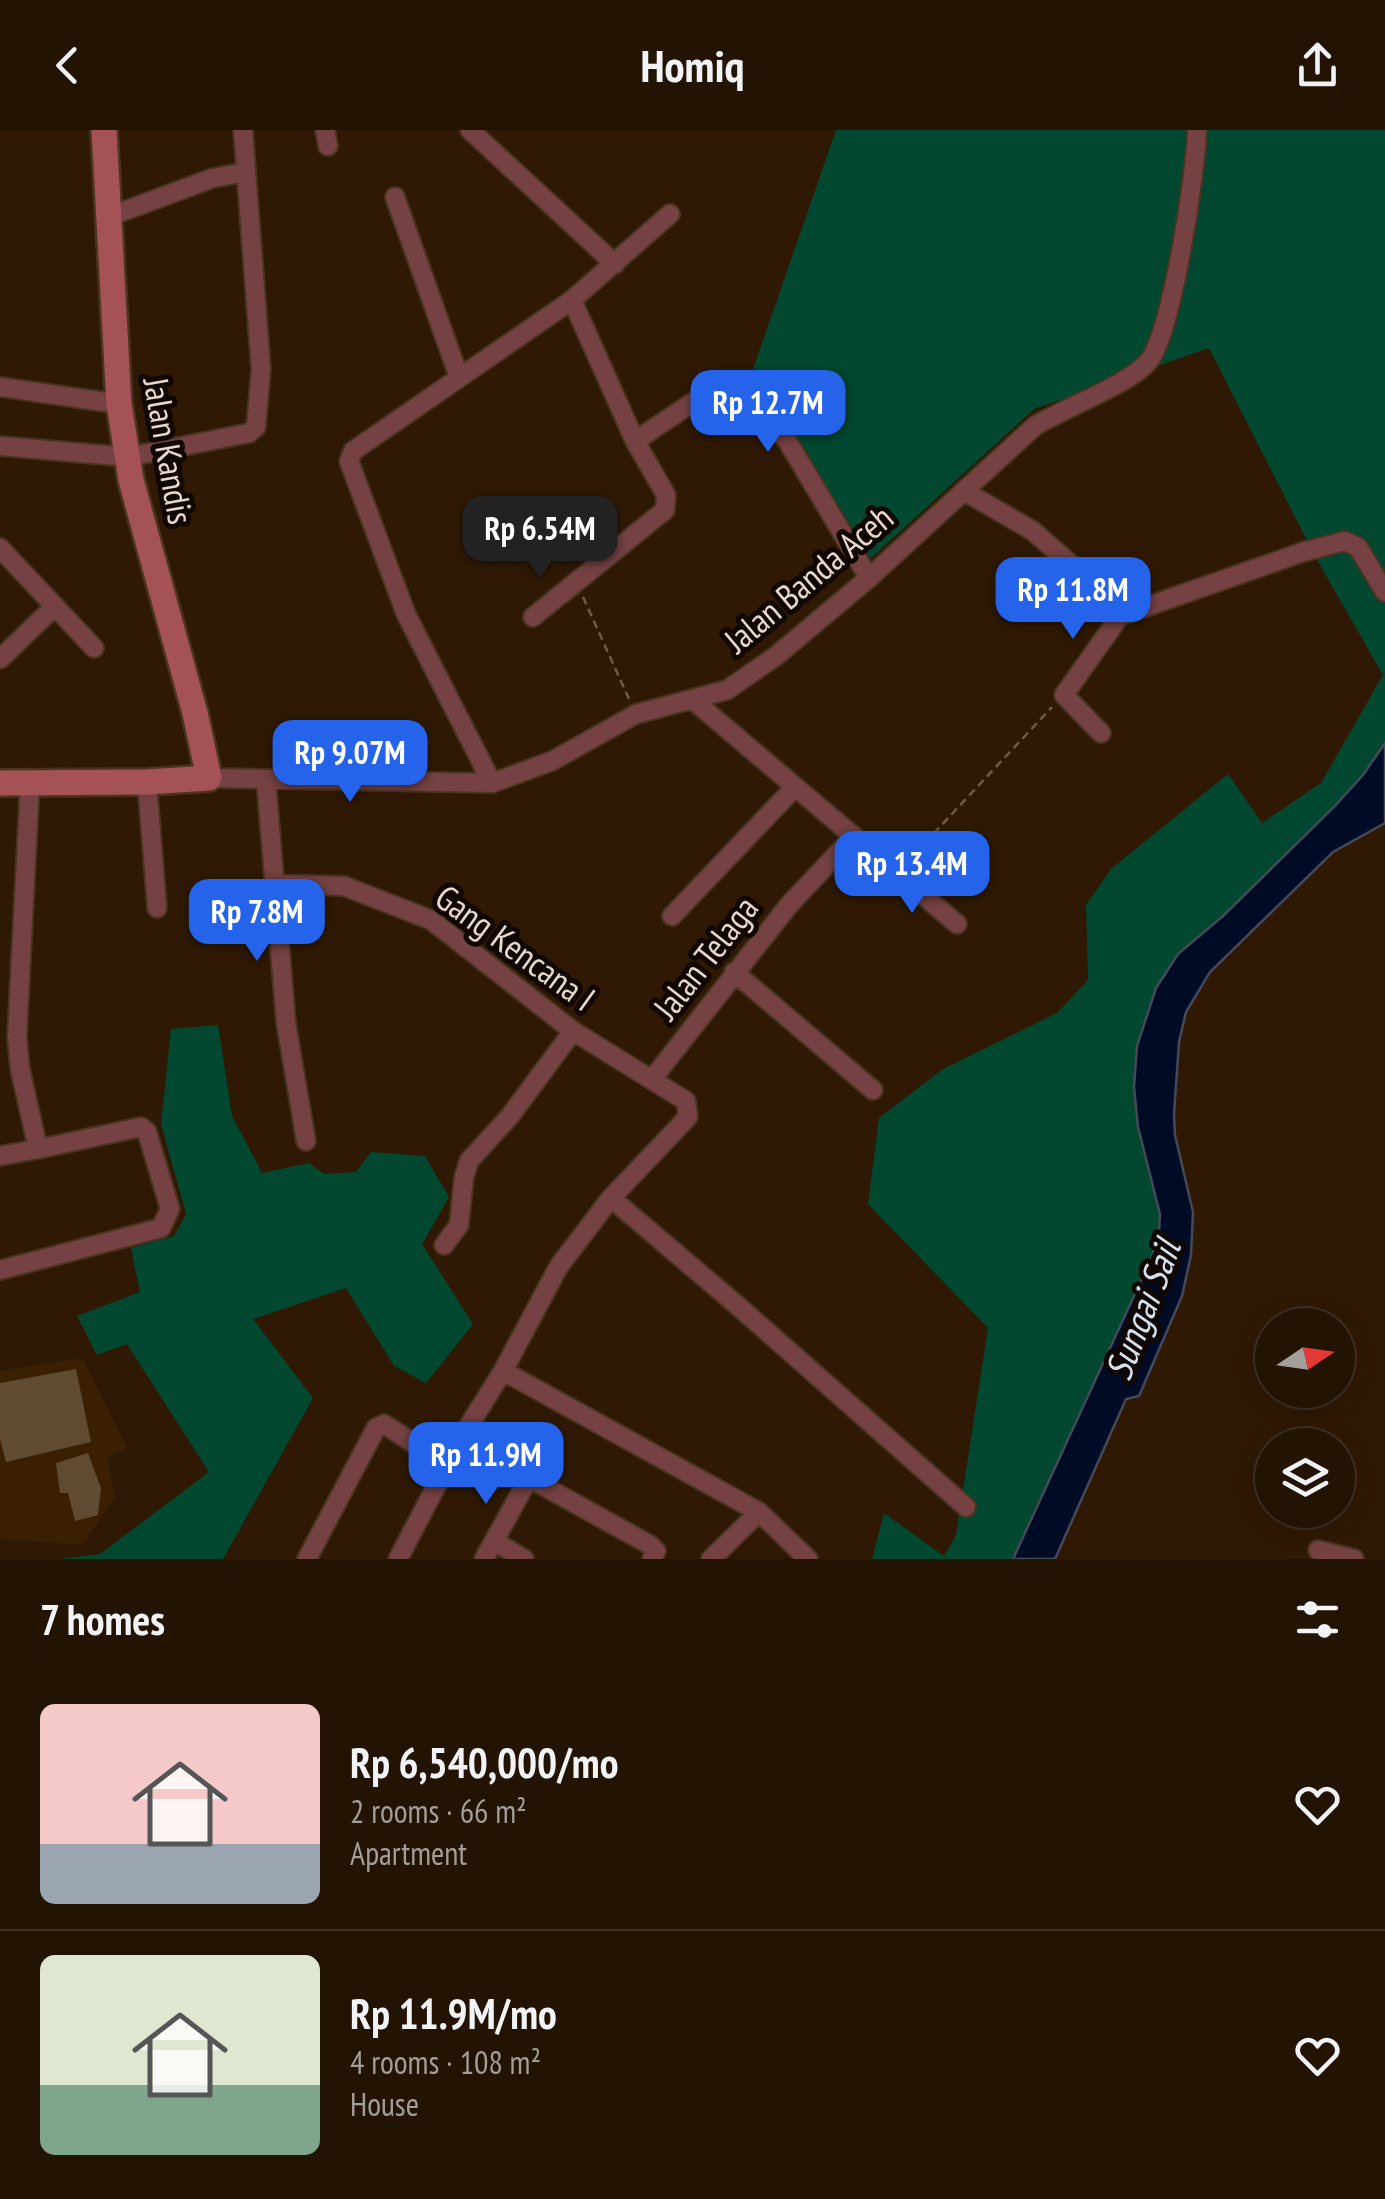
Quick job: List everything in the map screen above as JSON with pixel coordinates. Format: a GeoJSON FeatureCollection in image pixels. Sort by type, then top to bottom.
{"type":"FeatureCollection","features":[{"type":"Feature","properties":{"kind":"street","name":"Jalan Kandis"},"geometry":{"type":"LineString","coordinates":[[104,130],[119,404],[128,457],[195,713],[208,778]]}},
{"type":"Feature","properties":{"kind":"street"},"geometry":{"type":"LineString","coordinates":[[0,446],[128,457],[249,432],[256,427],[261,370],[243,130]]}},
{"type":"Feature","properties":{"kind":"street"},"geometry":{"type":"LineString","coordinates":[[470,130],[615,264]]}},
{"type":"Feature","properties":{"kind":"street","name":"Jalan Banda Aceh"},"geometry":{"type":"LineString","coordinates":[[0,783],[208,778],[492,783],[552,760],[636,714],[735,686],[869,578],[1035,426],[1148,363],[1164,332],[1192,181],[1197,130]]}},
{"type":"Feature","properties":{"kind":"street"},"geometry":{"type":"LineString","coordinates":[[108,216],[213,178],[246,172]]}},
{"type":"Feature","properties":{"kind":"street"},"geometry":{"type":"LineString","coordinates":[[394,197],[459,377]]}},
{"type":"Feature","properties":{"kind":"street"},"geometry":{"type":"LineString","coordinates":[[492,783],[406,614],[349,460],[353,451],[572,300],[670,214]]}},
{"type":"Feature","properties":{"kind":"street"},"geometry":{"type":"LineString","coordinates":[[533,617],[665,510],[666,495],[635,441],[572,300]]}},
{"type":"Feature","properties":{"kind":"street"},"geometry":{"type":"LineString","coordinates":[[635,441],[724,381],[738,382],[788,442],[869,578]]}},
{"type":"Feature","properties":{"kind":"street"},"geometry":{"type":"LineString","coordinates":[[0,387],[119,404]]}},
{"type":"Feature","properties":{"kind":"street"},"geometry":{"type":"LineString","coordinates":[[964,491],[1032,531],[1075,568],[1120,616]]}},
{"type":"Feature","properties":{"kind":"street"},"geometry":{"type":"LineString","coordinates":[[1100,733],[1064,695],[1120,616],[1345,540],[1358,547],[1385,592]]}},
{"type":"Feature","properties":{"kind":"street"},"geometry":{"type":"LineString","coordinates":[[0,548],[94,648]]}},
{"type":"Feature","properties":{"kind":"street"},"geometry":{"type":"LineString","coordinates":[[0,660],[55,606]]}},
{"type":"Feature","properties":{"kind":"street"},"geometry":{"type":"LineString","coordinates":[[693,700],[957,924]]}},
{"type":"Feature","properties":{"kind":"street"},"geometry":{"type":"LineString","coordinates":[[266,780],[288,1041],[306,1140]]}},
{"type":"Feature","properties":{"kind":"street"},"geometry":{"type":"LineString","coordinates":[[30,782],[18,1037],[20,1069],[38,1150]]}},
{"type":"Feature","properties":{"kind":"street"},"geometry":{"type":"LineString","coordinates":[[147,782],[157,908]]}},
{"type":"Feature","properties":{"kind":"street"},"geometry":{"type":"LineString","coordinates":[[672,916],[795,787]]}},
{"type":"Feature","properties":{"kind":"street","name":"Jalan Telaga"},"geometry":{"type":"LineString","coordinates":[[653,1078],[789,904],[854,836]]}},
{"type":"Feature","properties":{"kind":"street","name":"Gang Kencana I"},"geometry":{"type":"LineString","coordinates":[[273,884],[344,886],[431,920],[573,1031],[686,1102],[688,1117],[610,1198]]}},
{"type":"Feature","properties":{"kind":"street"},"geometry":{"type":"LineString","coordinates":[[734,972],[873,1090]]}},
{"type":"Feature","properties":{"kind":"street"},"geometry":{"type":"LineString","coordinates":[[444,1245],[459,1225],[469,1161],[510,1116],[573,1031]]}},
{"type":"Feature","properties":{"kind":"street"},"geometry":{"type":"LineString","coordinates":[[0,1156],[141,1126],[147,1132],[170,1209],[162,1228],[0,1270]]}},
{"type":"Feature","properties":{"kind":"street"},"geometry":{"type":"LineString","coordinates":[[398,1559],[559,1266],[610,1198],[966,1506]]}},
{"type":"Feature","properties":{"kind":"street"},"geometry":{"type":"LineString","coordinates":[[503,1371],[759,1512],[808,1559]]}},
{"type":"Feature","properties":{"kind":"street"},"geometry":{"type":"LineString","coordinates":[[308,1559],[376,1428],[384,1424],[448,1465]]}},
{"type":"Feature","properties":{"kind":"street"},"geometry":{"type":"LineString","coordinates":[[463,1435],[530,1478],[650,1545],[656,1551],[652,1559]]}},
{"type":"Feature","properties":{"kind":"street"},"geometry":{"type":"LineString","coordinates":[[484,1559],[530,1478]]}},
{"type":"Feature","properties":{"kind":"street"},"geometry":{"type":"LineString","coordinates":[[712,1559],[759,1512]]}},
{"type":"Feature","properties":{"kind":"street"},"geometry":{"type":"LineString","coordinates":[[494,1541],[524,1559]]}},
{"type":"Feature","properties":{"kind":"street"},"geometry":{"type":"LineString","coordinates":[[1318,1550],[1354,1559]]}},
{"type":"Feature","properties":{"kind":"path"},"geometry":{"type":"LineString","coordinates":[[576,582],[636,714]]}},
{"type":"Feature","properties":{"kind":"path"},"geometry":{"type":"LineString","coordinates":[[897,872],[1064,695]]}},
{"type":"Feature","properties":{"kind":"shaded area"},"geometry":{"type":"Polygon","coordinates":[[[82,1358],[127,1448],[107,1458],[115,1497],[82,1545],[0,1539],[0,1371],[82,1358]]]}},
{"type":"Feature","properties":{"kind":"green space"},"geometry":{"type":"Polygon","coordinates":[[[836,130],[1385,130],[1385,743],[1334,807],[1223,916],[1178,954],[1156,988],[1137,1046],[1134,1086],[1138,1127],[1160,1214],[1159,1233],[1151,1259],[1013,1559],[872,1559],[884,1513],[944,1556],[956,1535],[988,1328],[868,1204],[879,1118],[943,1069],[1057,1013],[1088,980],[1086,905],[1111,869],[1228,774],[1262,823],[1321,783],[1383,675],[1316,558],[1209,348],[1034,409],[871,558],[752,372],[836,130]]]}},
{"type":"Feature","properties":{"kind":"green space"},"geometry":{"type":"Polygon","coordinates":[[[218,1025],[232,1116],[262,1173],[309,1163],[324,1174],[356,1172],[371,1152],[425,1156],[449,1197],[422,1244],[473,1324],[426,1383],[394,1366],[346,1288],[253,1319],[313,1398],[223,1559],[61,1559],[100,1554],[209,1472],[127,1344],[97,1355],[77,1316],[140,1292],[131,1248],[174,1236],[186,1214],[161,1124],[171,1029],[218,1025]]]}},
{"type":"Feature","properties":{"kind":"water","name":"Sungai Sail"},"geometry":{"type":"Polygon","coordinates":[[[1385,743],[1385,823],[1333,852],[1210,972],[1186,1012],[1179,1042],[1174,1114],[1175,1135],[1193,1212],[1191,1255],[1182,1296],[1139,1396],[1126,1399],[1055,1559],[1013,1559],[1151,1259],[1159,1233],[1160,1214],[1138,1127],[1134,1087],[1137,1046],[1156,988],[1178,954],[1223,916],[1334,807],[1385,743]]]}},
{"type":"Feature","properties":{"kind":"building"},"geometry":{"type":"Polygon","coordinates":[[[76,1369],[91,1442],[6,1462],[0,1439],[0,1383],[76,1369]]]}},
{"type":"Feature","properties":{"kind":"building"},"geometry":{"type":"Polygon","coordinates":[[[88,1453],[101,1488],[98,1515],[75,1521],[68,1493],[60,1493],[56,1463],[88,1453]]]}}]}
